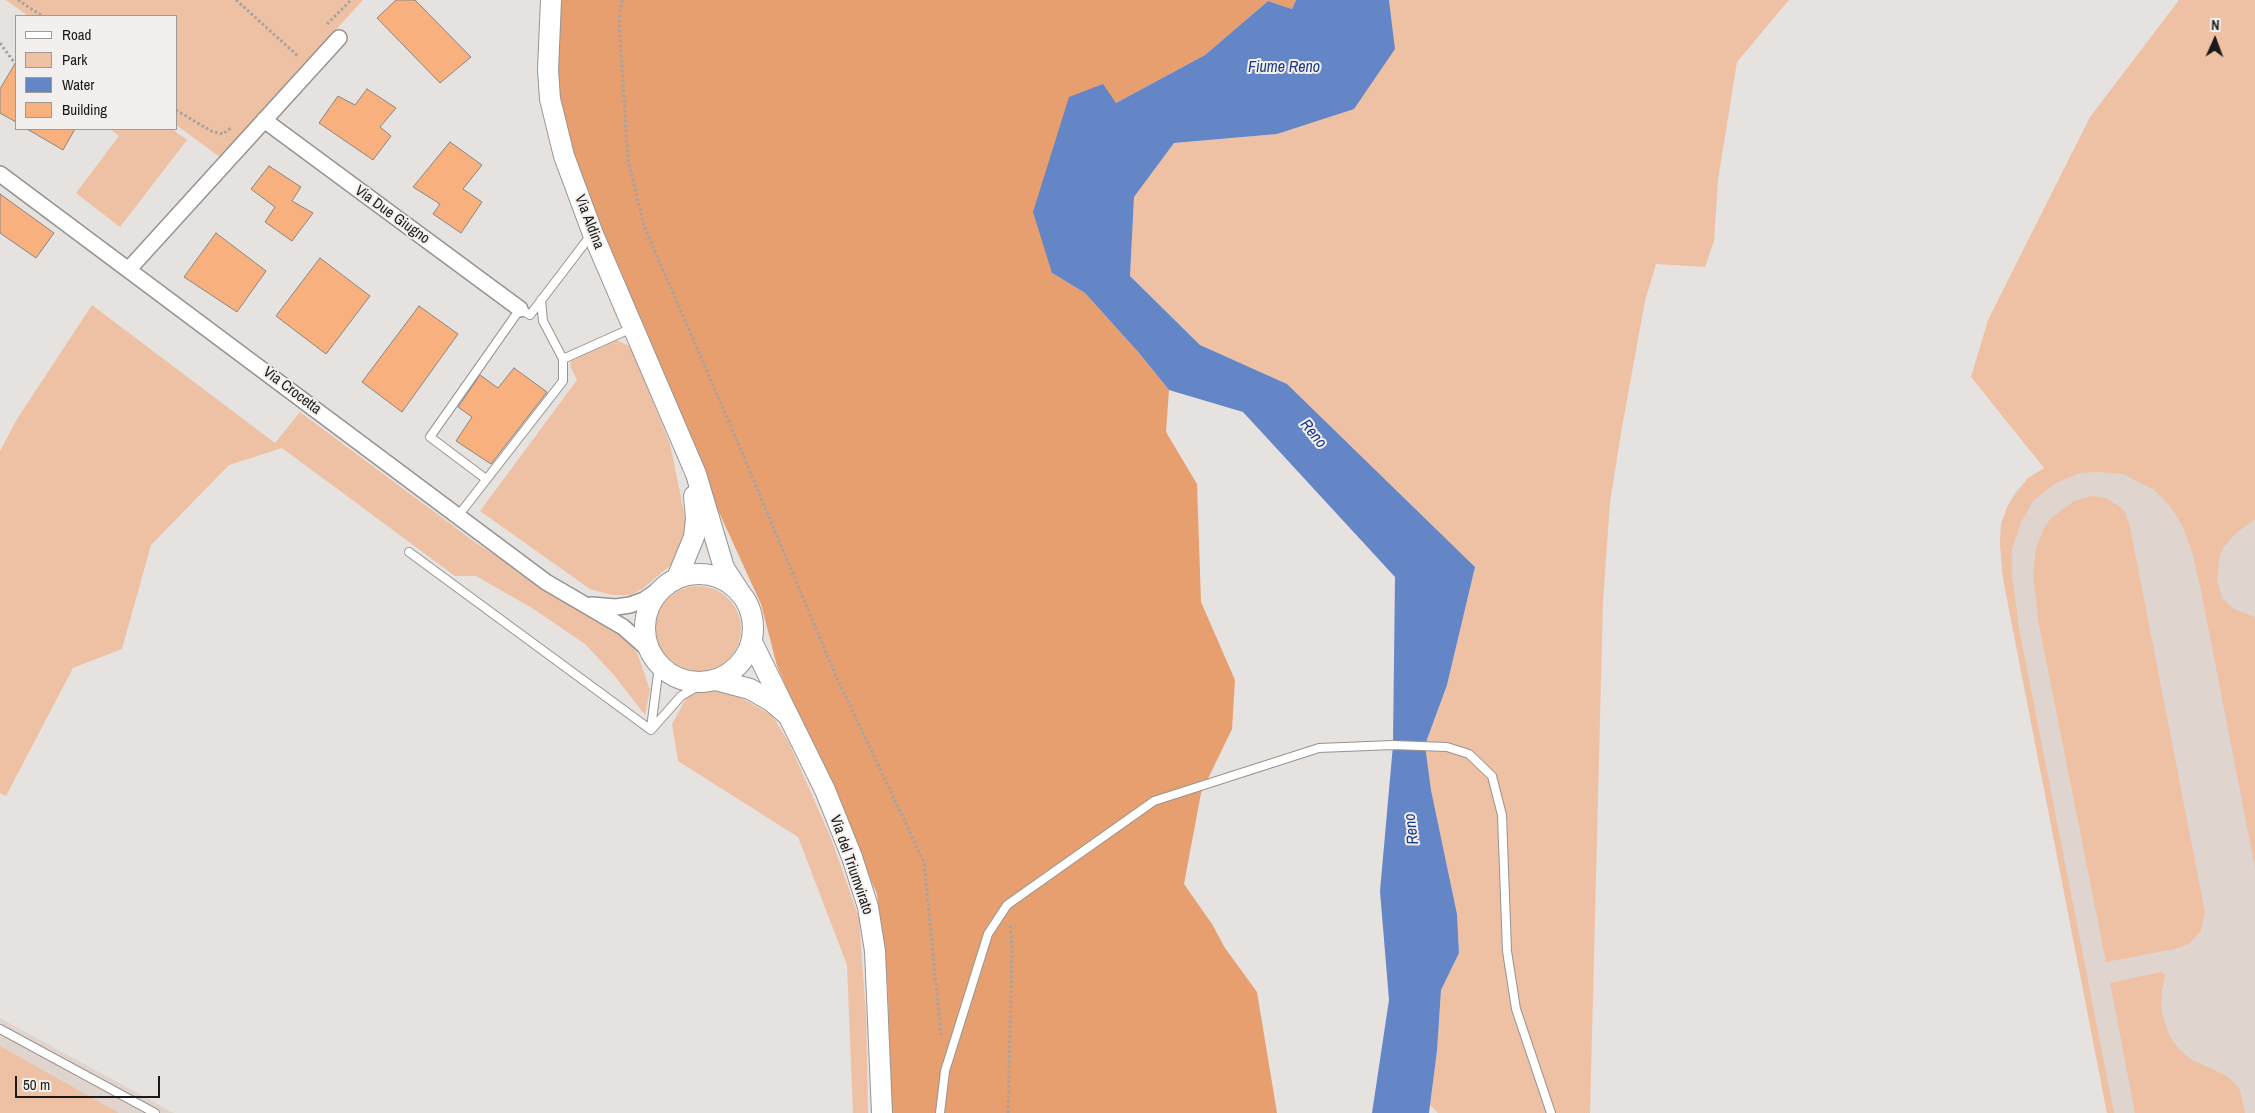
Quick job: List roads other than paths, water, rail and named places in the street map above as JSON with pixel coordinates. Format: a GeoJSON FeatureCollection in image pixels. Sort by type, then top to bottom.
{"type":"FeatureCollection","features":[{"type":"Feature","properties":{"kind":"street","name":"Via Aldina"},"geometry":{"type":"LineString","coordinates":[[551,0],[548,56],[550,99],[564,156],[593,234],[696,474],[724,568],[739,591]]}},
{"type":"Feature","properties":{"kind":"street"},"geometry":{"type":"LineString","coordinates":[[129,269],[339,38]]}},
{"type":"Feature","properties":{"kind":"street","name":"Via Due Giugno"},"geometry":{"type":"LineString","coordinates":[[264,120],[520,309]]}},
{"type":"Feature","properties":{"kind":"street","name":"Via Crocetta"},"geometry":{"type":"LineString","coordinates":[[0,174],[546,582],[623,627],[654,658]]}},
{"type":"Feature","properties":{"kind":"street","name":"Via Aldina"},"geometry":{"type":"LineString","coordinates":[[671,582],[694,537],[696,518],[696,503],[678,432]]}},
{"type":"Feature","properties":{"kind":"street"},"geometry":{"type":"LineString","coordinates":[[693,574],[710,575],[725,581],[739,591],[752,615],[752,642],[738,665],[709,681],[687,681],[672,676],[654,658],[645,637],[644,623],[654,596],[671,582],[693,574]]}},
{"type":"Feature","properties":{"kind":"street","name":"Via Crocetta"},"geometry":{"type":"LineString","coordinates":[[586,604],[616,607],[630,605],[644,600],[671,582]]}},
{"type":"Feature","properties":{"kind":"street","name":"Via del Triumvirato"},"geometry":{"type":"LineString","coordinates":[[752,642],[825,790],[852,857],[868,907],[876,951],[882,1113]]}},
{"type":"Feature","properties":{"kind":"street","name":"Via del Triumvirato"},"geometry":{"type":"LineString","coordinates":[[709,681],[750,689],[771,701],[789,716]]}},
{"type":"Feature","properties":{"kind":"lane"},"geometry":{"type":"LineString","coordinates":[[486,479],[430,437],[520,309],[530,315],[593,234]]}},
{"type":"Feature","properties":{"kind":"lane"},"geometry":{"type":"LineString","coordinates":[[458,516],[562,381],[563,359],[543,320],[541,300]]}},
{"type":"Feature","properties":{"kind":"lane"},"geometry":{"type":"LineString","coordinates":[[563,359],[633,328]]}},
{"type":"Feature","properties":{"kind":"lane"},"geometry":{"type":"LineString","coordinates":[[409,552],[651,730]]}},
{"type":"Feature","properties":{"kind":"lane"},"geometry":{"type":"LineString","coordinates":[[651,730],[654,658]]}},
{"type":"Feature","properties":{"kind":"lane"},"geometry":{"type":"LineString","coordinates":[[651,730],[681,696],[709,681]]}},
{"type":"Feature","properties":{"kind":"lane"},"geometry":{"type":"LineString","coordinates":[[940,1113],[945,1071],[988,934],[1008,905],[1154,801],[1319,748],[1425,745],[1447,747],[1469,754],[1492,776],[1502,815],[1508,951],[1516,1009],[1551,1113]]}},
{"type":"Feature","properties":{"kind":"lane"},"geometry":{"type":"LineString","coordinates":[[0,1029],[155,1113]]}},
{"type":"Feature","properties":{"kind":"water","name":"Fiume Reno"},"geometry":{"type":"Polygon","coordinates":[[[1296,0],[1389,0],[1395,49],[1354,109],[1277,134],[1174,143],[1134,197],[1130,276],[1200,345],[1287,384],[1475,567],[1447,685],[1425,745],[1431,790],[1457,914],[1459,953],[1441,990],[1437,1051],[1429,1113],[1372,1113],[1389,1000],[1380,891],[1393,745],[1395,577],[1243,412],[1169,390],[1139,353],[1085,293],[1052,273],[1033,212],[1069,97],[1103,84],[1116,103],[1205,55],[1268,1],[1292,9],[1296,0]]]}},
{"type":"Feature","properties":{"kind":"water label","name":"Reno"},"geometry":{"type":"Point","coordinates":[1313,434]}},
{"type":"Feature","properties":{"kind":"water label","name":"Reno"},"geometry":{"type":"Point","coordinates":[1412,829]}}]}
